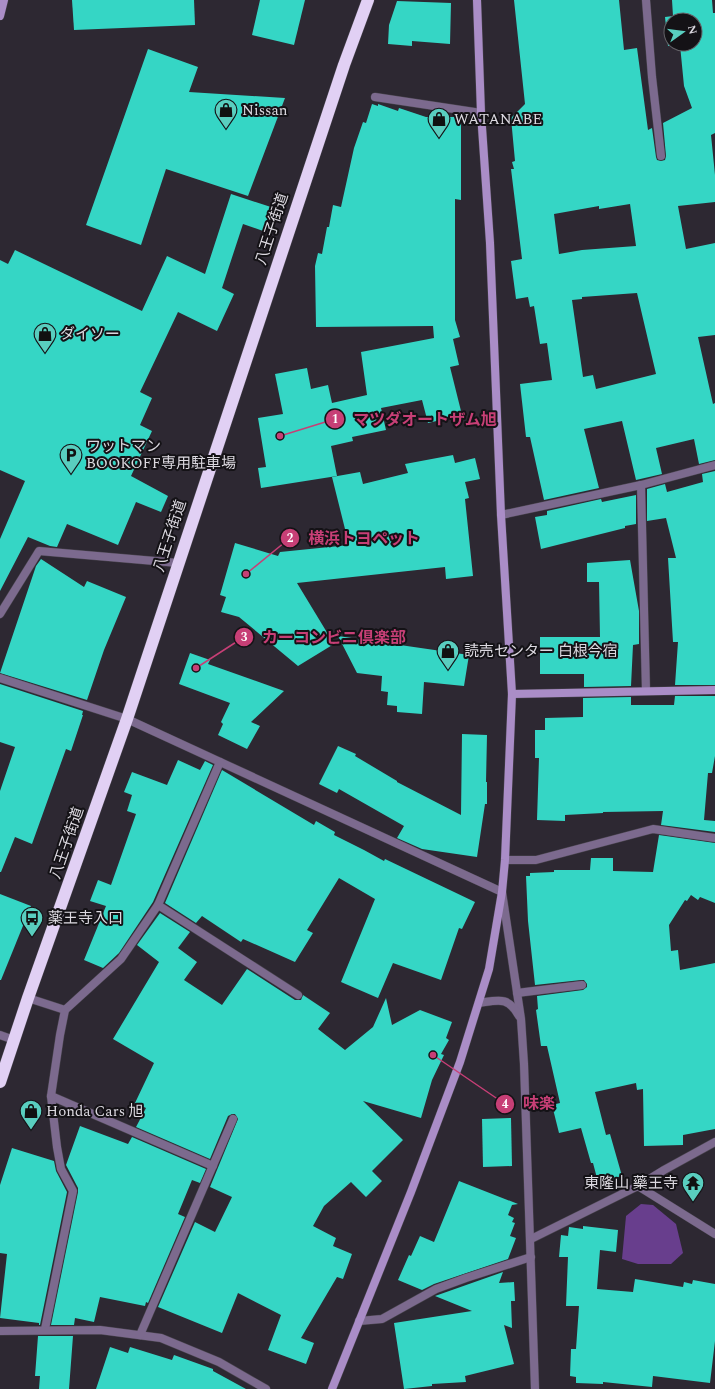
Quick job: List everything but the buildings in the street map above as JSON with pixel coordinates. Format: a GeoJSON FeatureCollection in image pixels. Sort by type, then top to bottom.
{"type":"FeatureCollection","features":[{"type":"Feature","properties":{"kind":"highway","name":"八王子街道"},"geometry":{"type":"LineString","coordinates":[[0,1082],[28,998],[127,719],[341,72],[368,0]]}},
{"type":"Feature","properties":{"kind":"street"},"geometry":{"type":"LineString","coordinates":[[0,16],[4,0]]}},
{"type":"Feature","properties":{"kind":"street"},"geometry":{"type":"LineString","coordinates":[[332,1389],[411,1192],[460,1062],[489,969],[502,892],[505,860],[512,694],[501,515],[490,243],[481,113],[477,0]]}},
{"type":"Feature","properties":{"kind":"street"},"geometry":{"type":"LineString","coordinates":[[646,0],[652,77],[661,156]]}},
{"type":"Feature","properties":{"kind":"street"},"geometry":{"type":"LineString","coordinates":[[375,98],[481,113]]}},
{"type":"Feature","properties":{"kind":"street"},"geometry":{"type":"LineString","coordinates":[[501,515],[641,485],[715,465]]}},
{"type":"Feature","properties":{"kind":"street"},"geometry":{"type":"LineString","coordinates":[[641,485],[646,691]]}},
{"type":"Feature","properties":{"kind":"street"},"geometry":{"type":"LineString","coordinates":[[0,614],[39,551],[178,563]]}},
{"type":"Feature","properties":{"kind":"street"},"geometry":{"type":"LineString","coordinates":[[0,678],[127,719],[502,892]]}},
{"type":"Feature","properties":{"kind":"street"},"geometry":{"type":"LineString","coordinates":[[512,694],[715,690]]}},
{"type":"Feature","properties":{"kind":"street"},"geometry":{"type":"LineString","coordinates":[[45,1329],[73,1191],[61,1169],[51,1096],[65,1010],[121,959],[158,905],[220,762]]}},
{"type":"Feature","properties":{"kind":"street"},"geometry":{"type":"LineString","coordinates":[[505,860],[536,860],[653,829],[715,838]]}},
{"type":"Feature","properties":{"kind":"street"},"geometry":{"type":"LineString","coordinates":[[502,892],[517,993],[525,1078],[535,1389]]}},
{"type":"Feature","properties":{"kind":"street"},"geometry":{"type":"LineString","coordinates":[[158,905],[298,995]]}},
{"type":"Feature","properties":{"kind":"street"},"geometry":{"type":"LineString","coordinates":[[517,993],[582,985]]}},
{"type":"Feature","properties":{"kind":"street"},"geometry":{"type":"LineString","coordinates":[[28,998],[65,1010]]}},
{"type":"Feature","properties":{"kind":"street"},"geometry":{"type":"LineString","coordinates":[[479,1003],[497,1000],[506,1002],[514,1007],[520,1019]]}},
{"type":"Feature","properties":{"kind":"street"},"geometry":{"type":"LineString","coordinates":[[0,1035],[14,1040]]}},
{"type":"Feature","properties":{"kind":"street"},"geometry":{"type":"LineString","coordinates":[[51,1096],[213,1166]]}},
{"type":"Feature","properties":{"kind":"street"},"geometry":{"type":"LineString","coordinates":[[140,1335],[233,1119]]}},
{"type":"Feature","properties":{"kind":"street"},"geometry":{"type":"LineString","coordinates":[[531,1239],[638,1186],[715,1142]]}},
{"type":"Feature","properties":{"kind":"street"},"geometry":{"type":"LineString","coordinates":[[638,1186],[715,1234]]}},
{"type":"Feature","properties":{"kind":"street"},"geometry":{"type":"LineString","coordinates":[[359,1321],[382,1319],[436,1289],[531,1257]]}},
{"type":"Feature","properties":{"kind":"street"},"geometry":{"type":"LineString","coordinates":[[0,1331],[45,1329],[100,1330],[161,1338],[219,1362],[266,1389]]}},
{"type":"Feature","properties":{"kind":"shaded area"},"geometry":{"type":"Polygon","coordinates":[[[641,1204],[653,1205],[676,1224],[683,1253],[671,1264],[638,1264],[622,1259],[626,1216],[641,1204]]]}},
{"type":"Feature","properties":{"kind":"place","name":"Nissan"},"geometry":{"type":"Point","coordinates":[226,130]}},
{"type":"Feature","properties":{"kind":"place","name":"WATANABE"},"geometry":{"type":"Point","coordinates":[439,138]}},
{"type":"Feature","properties":{"kind":"place","name":"ダイソー"},"geometry":{"type":"Point","coordinates":[45,354]}},
{"type":"Feature","properties":{"kind":"place","name":"マツダオートザム旭"},"geometry":{"type":"Point","coordinates":[280,436]}},
{"type":"Feature","properties":{"kind":"place","name":"ワットマン BOOKOFF専用駐車場"},"geometry":{"type":"Point","coordinates":[71,474]}},
{"type":"Feature","properties":{"kind":"place","name":"横浜トヨペット"},"geometry":{"type":"Point","coordinates":[246,574]}},
{"type":"Feature","properties":{"kind":"place","name":"カーコンビニ倶楽部"},"geometry":{"type":"Point","coordinates":[196,668]}},
{"type":"Feature","properties":{"kind":"place","name":"読売センター 白根今宿"},"geometry":{"type":"Point","coordinates":[448,670]}},
{"type":"Feature","properties":{"kind":"place","name":"薬王寺入口"},"geometry":{"type":"Point","coordinates":[32,938]}},
{"type":"Feature","properties":{"kind":"place","name":"味楽"},"geometry":{"type":"Point","coordinates":[433,1055]}},
{"type":"Feature","properties":{"kind":"place","name":"Honda Cars 旭"},"geometry":{"type":"Point","coordinates":[31,1130]}},
{"type":"Feature","properties":{"kind":"place","name":"東隆山 藥王寺"},"geometry":{"type":"Point","coordinates":[693,1202]}}]}
